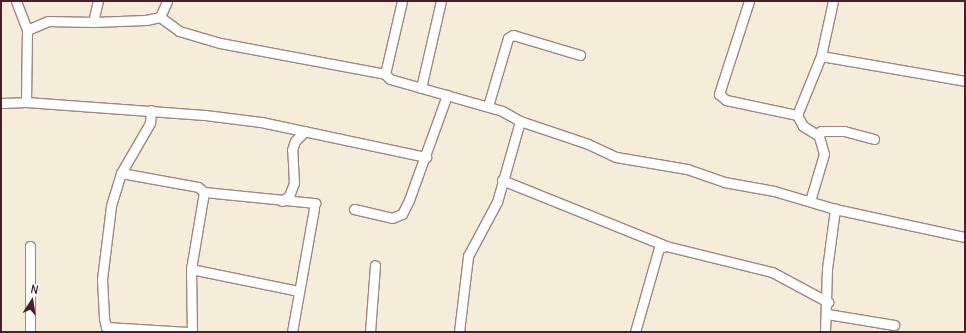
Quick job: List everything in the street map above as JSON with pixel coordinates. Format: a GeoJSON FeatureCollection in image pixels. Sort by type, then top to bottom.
{"type":"FeatureCollection","features":[{"type":"Feature","properties":{"kind":"street"},"geometry":{"type":"LineString","coordinates":[[16,1],[27,30],[26,102]]}},
{"type":"Feature","properties":{"kind":"street"},"geometry":{"type":"LineString","coordinates":[[93,22],[98,1]]}},
{"type":"Feature","properties":{"kind":"street"},"geometry":{"type":"LineString","coordinates":[[160,17],[167,1]]}},
{"type":"Feature","properties":{"kind":"street"},"geometry":{"type":"LineString","coordinates":[[385,74],[402,1]]}},
{"type":"Feature","properties":{"kind":"street"},"geometry":{"type":"LineString","coordinates":[[421,88],[441,1]]}},
{"type":"Feature","properties":{"kind":"street"},"geometry":{"type":"LineString","coordinates":[[749,1],[719,94],[726,100],[796,115]]}},
{"type":"Feature","properties":{"kind":"street"},"geometry":{"type":"LineString","coordinates":[[810,201],[824,154],[819,136],[803,126],[796,115],[798,106],[821,56],[833,1]]}},
{"type":"Feature","properties":{"kind":"street"},"geometry":{"type":"LineString","coordinates":[[27,30],[48,21],[93,22],[160,17],[179,31],[220,43],[385,74],[390,79],[488,106],[520,121],[588,144],[616,157],[687,169],[718,181],[774,191],[835,209],[965,237]]}},
{"type":"Feature","properties":{"kind":"street"},"geometry":{"type":"LineString","coordinates":[[488,106],[508,38],[513,35],[580,55]]}},
{"type":"Feature","properties":{"kind":"street"},"geometry":{"type":"LineString","coordinates":[[821,56],[965,81]]}},
{"type":"Feature","properties":{"kind":"street"},"geometry":{"type":"LineString","coordinates":[[354,209],[392,218],[402,214],[426,157],[447,94]]}},
{"type":"Feature","properties":{"kind":"street"},"geometry":{"type":"LineString","coordinates":[[1,103],[26,102],[151,110],[212,116],[305,131],[426,157]]}},
{"type":"Feature","properties":{"kind":"street"},"geometry":{"type":"LineString","coordinates":[[151,110],[150,123],[121,173],[106,233],[102,278],[102,306],[106,329],[188,332]]}},
{"type":"Feature","properties":{"kind":"street"},"geometry":{"type":"LineString","coordinates":[[460,332],[466,265],[497,202],[520,121]]}},
{"type":"Feature","properties":{"kind":"street"},"geometry":{"type":"LineString","coordinates":[[819,136],[824,130],[844,131],[874,139]]}},
{"type":"Feature","properties":{"kind":"street"},"geometry":{"type":"LineString","coordinates":[[282,201],[289,196],[294,183],[292,150],[296,141],[305,131]]}},
{"type":"Feature","properties":{"kind":"street"},"geometry":{"type":"LineString","coordinates":[[121,173],[198,187],[204,192],[314,205],[292,332]]}},
{"type":"Feature","properties":{"kind":"street"},"geometry":{"type":"LineString","coordinates":[[502,180],[666,246],[772,272],[828,302]]}},
{"type":"Feature","properties":{"kind":"street"},"geometry":{"type":"LineString","coordinates":[[192,332],[191,269],[204,192]]}},
{"type":"Feature","properties":{"kind":"street"},"geometry":{"type":"LineString","coordinates":[[825,332],[828,302],[828,269],[835,209]]}},
{"type":"Feature","properties":{"kind":"street"},"geometry":{"type":"LineString","coordinates":[[30,246],[30,332]]}},
{"type":"Feature","properties":{"kind":"street"},"geometry":{"type":"LineString","coordinates":[[635,332],[659,248],[666,246]]}},
{"type":"Feature","properties":{"kind":"street"},"geometry":{"type":"LineString","coordinates":[[370,332],[375,266]]}},
{"type":"Feature","properties":{"kind":"street"},"geometry":{"type":"LineString","coordinates":[[191,269],[298,291]]}},
{"type":"Feature","properties":{"kind":"street"},"geometry":{"type":"LineString","coordinates":[[826,314],[894,326]]}}]}
